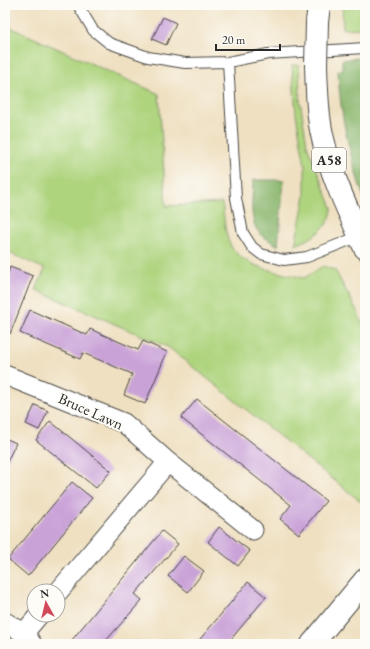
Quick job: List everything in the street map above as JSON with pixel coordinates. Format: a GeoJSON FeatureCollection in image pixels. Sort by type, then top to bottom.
{"type":"FeatureCollection","features":[{"type":"Feature","properties":{"kind":"main road","name":"A58"},"geometry":{"type":"LineString","coordinates":[[318,14],[316,66],[317,94],[322,138],[339,193],[362,242]]}},
{"type":"Feature","properties":{"kind":"main road"},"geometry":{"type":"LineString","coordinates":[[312,644],[365,580]]}},
{"type":"Feature","properties":{"kind":"street","name":"Bruce Lawn"},"geometry":{"type":"LineString","coordinates":[[5,375],[124,423],[168,462],[253,530]]}},
{"type":"Feature","properties":{"kind":"street"},"geometry":{"type":"LineString","coordinates":[[66,583],[168,462]]}},
{"type":"Feature","properties":{"kind":"street"},"geometry":{"type":"LineString","coordinates":[[5,622],[28,638],[35,623]]}},
{"type":"Feature","properties":{"kind":"lane"},"geometry":{"type":"LineString","coordinates":[[78,5],[93,30],[110,43],[148,57],[185,63],[228,62],[268,54],[365,48]]}},
{"type":"Feature","properties":{"kind":"lane"},"geometry":{"type":"LineString","coordinates":[[228,62],[234,133],[236,198],[243,233],[252,247],[262,254],[284,260],[307,257],[362,242]]}},
{"type":"Feature","properties":{"kind":"green space"},"geometry":{"type":"Polygon","coordinates":[[[342,5],[365,5],[365,28],[343,29],[342,5]]]}},
{"type":"Feature","properties":{"kind":"green space"},"geometry":{"type":"Polygon","coordinates":[[[5,25],[159,94],[166,206],[222,203],[226,232],[231,246],[238,255],[258,266],[304,278],[323,266],[335,270],[365,329],[365,505],[168,347],[36,290],[45,269],[5,251],[5,25]]]}},
{"type":"Feature","properties":{"kind":"green space"},"geometry":{"type":"Polygon","coordinates":[[[365,57],[365,201],[343,121],[338,71],[342,70],[342,60],[365,57]]]}},
{"type":"Feature","properties":{"kind":"green space"},"geometry":{"type":"Polygon","coordinates":[[[292,65],[299,65],[300,100],[307,145],[332,208],[328,221],[320,231],[308,240],[295,245],[305,196],[305,166],[296,114],[292,65]]]}},
{"type":"Feature","properties":{"kind":"green space"},"geometry":{"type":"Polygon","coordinates":[[[253,180],[284,180],[278,246],[260,233],[254,223],[252,211],[253,180]]]}},
{"type":"Feature","properties":{"kind":"building"},"geometry":{"type":"Polygon","coordinates":[[[163,17],[176,23],[166,45],[152,39],[163,17]]]}},
{"type":"Feature","properties":{"kind":"building"},"geometry":{"type":"Polygon","coordinates":[[[10,267],[33,276],[10,334],[5,332],[5,281],[10,267]]]}},
{"type":"Feature","properties":{"kind":"building"},"geometry":{"type":"Polygon","coordinates":[[[30,310],[87,335],[90,329],[138,350],[143,341],[167,352],[145,404],[124,395],[132,374],[83,353],[80,359],[20,333],[30,310]]]}},
{"type":"Feature","properties":{"kind":"building"},"geometry":{"type":"Polygon","coordinates":[[[197,399],[326,501],[299,534],[280,519],[291,505],[181,418],[197,399]]]}},
{"type":"Feature","properties":{"kind":"building"},"geometry":{"type":"Polygon","coordinates":[[[35,405],[48,411],[39,430],[26,424],[35,405]]]}},
{"type":"Feature","properties":{"kind":"building"},"geometry":{"type":"Polygon","coordinates":[[[50,421],[111,471],[96,488],[36,440],[50,421]]]}},
{"type":"Feature","properties":{"kind":"building"},"geometry":{"type":"Polygon","coordinates":[[[5,438],[16,443],[5,466],[5,438]]]}},
{"type":"Feature","properties":{"kind":"building"},"geometry":{"type":"Polygon","coordinates":[[[72,482],[92,498],[28,576],[8,559],[72,482]]]}},
{"type":"Feature","properties":{"kind":"building"},"geometry":{"type":"Polygon","coordinates":[[[219,527],[250,551],[238,566],[208,542],[219,527]]]}},
{"type":"Feature","properties":{"kind":"building"},"geometry":{"type":"Polygon","coordinates":[[[162,531],[178,544],[135,594],[142,600],[103,644],[74,644],[71,641],[162,531]]]}},
{"type":"Feature","properties":{"kind":"building"},"geometry":{"type":"Polygon","coordinates":[[[184,556],[204,571],[188,592],[168,576],[184,556]]]}},
{"type":"Feature","properties":{"kind":"building"},"geometry":{"type":"Polygon","coordinates":[[[248,582],[266,597],[227,644],[196,644],[248,582]]]}}]}
